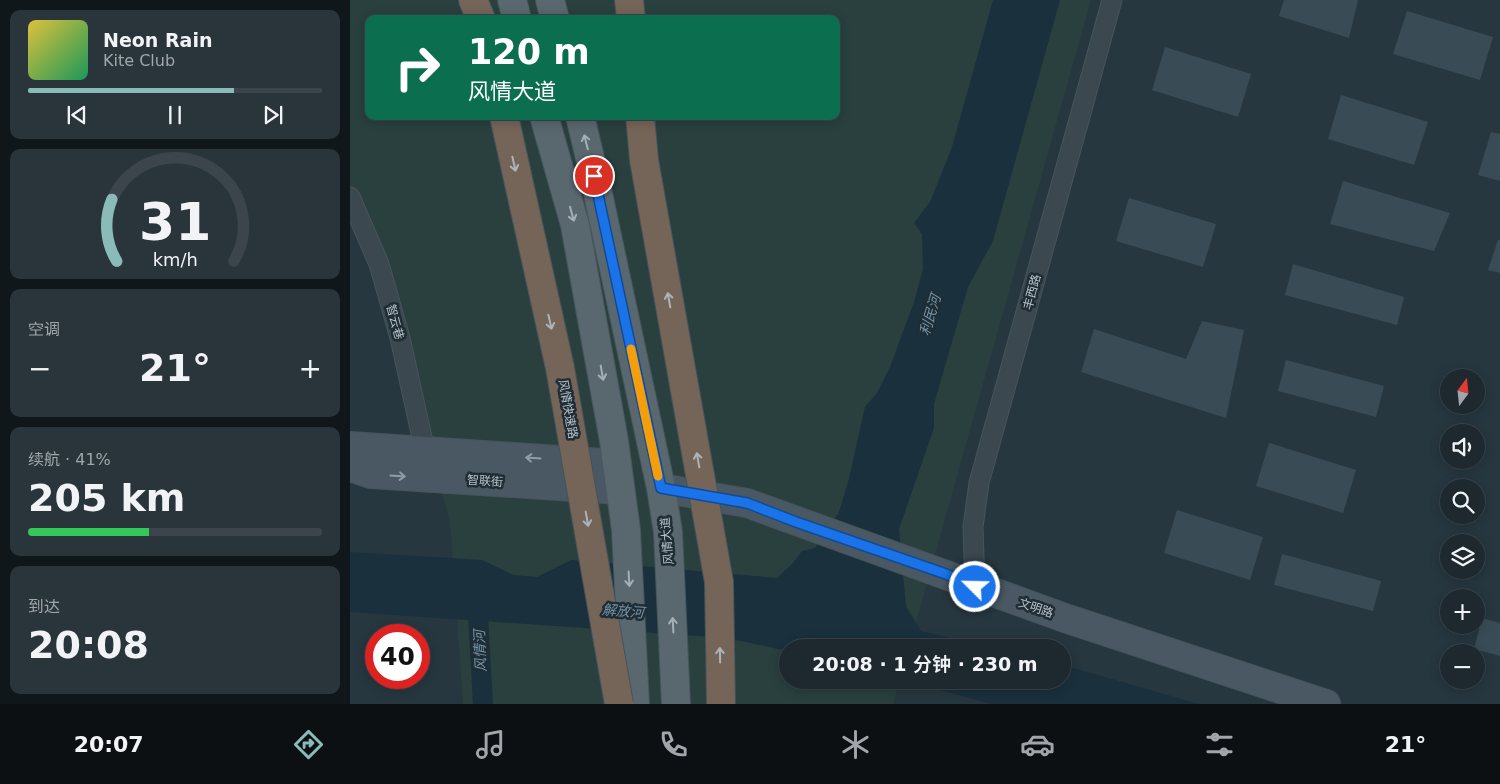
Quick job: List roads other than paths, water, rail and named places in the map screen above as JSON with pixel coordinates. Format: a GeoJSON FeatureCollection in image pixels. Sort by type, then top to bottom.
{"type":"FeatureCollection","features":[{"type":"Feature","properties":{"kind":"highway"},"geometry":{"type":"LineString","coordinates":[[629,0],[631,15]]}},
{"type":"Feature","properties":{"kind":"highway","name":"风情快速路"},"geometry":{"type":"LineString","coordinates":[[505,120],[560,368],[619,694],[619,704]]}},
{"type":"Feature","properties":{"kind":"highway"},"geometry":{"type":"LineString","coordinates":[[640,120],[644,160],[719,582],[721,704]]}},
{"type":"Feature","properties":{"kind":"main road"},"geometry":{"type":"LineString","coordinates":[[512,0],[516,15]]}},
{"type":"Feature","properties":{"kind":"main road"},"geometry":{"type":"LineString","coordinates":[[550,0],[554,15]]}},
{"type":"Feature","properties":{"kind":"main road"},"geometry":{"type":"LineString","coordinates":[[545,120],[575,225],[619,477],[626,530],[635,704]]}},
{"type":"Feature","properties":{"kind":"main road","name":"风情大道"},"geometry":{"type":"LineString","coordinates":[[581,120],[661,488],[668,532],[676,704]]}},
{"type":"Feature","properties":{"kind":"street","name":"丰西路"},"geometry":{"type":"LineString","coordinates":[[975,587],[973,527],[979,483],[1112,0]]}},
{"type":"Feature","properties":{"kind":"street","name":"智云巷"},"geometry":{"type":"LineString","coordinates":[[350,197],[379,264],[400,338],[425,451]]}},
{"type":"Feature","properties":{"kind":"street"},"geometry":{"type":"LineString","coordinates":[[350,446],[425,451],[619,477]]}},
{"type":"Feature","properties":{"kind":"street","name":"智联街"},"geometry":{"type":"LineString","coordinates":[[350,467],[371,474],[619,477]]}},
{"type":"Feature","properties":{"kind":"street","name":"文明路"},"geometry":{"type":"LineString","coordinates":[[661,488],[747,503],[946,574],[975,587],[1326,704]]}},
{"type":"Feature","properties":{"kind":"water"},"geometry":{"type":"Polygon","coordinates":[[[993,0],[1060,0],[993,241],[968,287],[934,404],[934,428],[899,529],[906,606],[921,631],[954,639],[779,639],[779,649],[728,638],[350,612],[350,552],[482,560],[514,575],[537,577],[571,560],[777,578],[802,551],[815,548],[839,512],[849,479],[865,407],[877,393],[890,367],[914,302],[923,269],[922,234],[914,223],[930,202],[952,147],[993,0]]]}},
{"type":"Feature","properties":{"kind":"water"},"geometry":{"type":"Polygon","coordinates":[[[1071,667],[1199,704],[991,704],[937,689],[1071,689],[1071,667]]]}},
{"type":"Feature","properties":{"kind":"waterway","name":"风情河"},"geometry":{"type":"LineString","coordinates":[[477,598],[483,704]]}},
{"type":"Feature","properties":{"kind":"water label","name":"利民河"},"geometry":{"type":"Point","coordinates":[930,315]}},
{"type":"Feature","properties":{"kind":"water label","name":"解放河"},"geometry":{"type":"Point","coordinates":[623,611]}}]}
